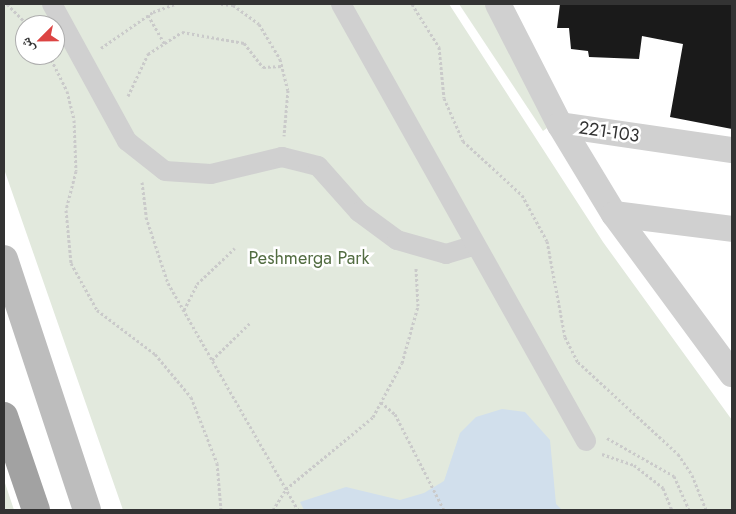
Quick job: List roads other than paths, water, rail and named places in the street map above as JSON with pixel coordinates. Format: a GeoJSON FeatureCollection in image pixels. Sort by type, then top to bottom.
{"type":"FeatureCollection","features":[{"type":"Feature","properties":{"kind":"highway"},"geometry":{"type":"LineString","coordinates":[[4,416],[36,510]]}},
{"type":"Feature","properties":{"kind":"main road"},"geometry":{"type":"LineString","coordinates":[[4,259],[87,510]]}},
{"type":"Feature","properties":{"kind":"street"},"geometry":{"type":"LineString","coordinates":[[52,4],[127,141],[165,171],[211,174],[282,157],[318,166],[359,212],[397,240],[446,254],[473,246]]}},
{"type":"Feature","properties":{"kind":"street"},"geometry":{"type":"LineString","coordinates":[[341,4],[473,246],[586,442]]}},
{"type":"Feature","properties":{"kind":"street","name":"221-103"},"geometry":{"type":"LineString","coordinates":[[498,4],[560,125],[732,150]]}},
{"type":"Feature","properties":{"kind":"street"},"geometry":{"type":"LineString","coordinates":[[560,125],[614,214],[732,374]]}},
{"type":"Feature","properties":{"kind":"street"},"geometry":{"type":"LineString","coordinates":[[614,214],[732,229]]}},
{"type":"Feature","properties":{"kind":"water"},"geometry":{"type":"Polygon","coordinates":[[[502,409],[525,412],[550,440],[556,504],[562,510],[304,510],[300,502],[346,487],[400,500],[424,493],[444,481],[460,433],[476,417],[502,409]]]}},
{"type":"Feature","properties":{"kind":"park label","name":"Peshmerga Park"},"geometry":{"type":"Point","coordinates":[309,258]}}]}
